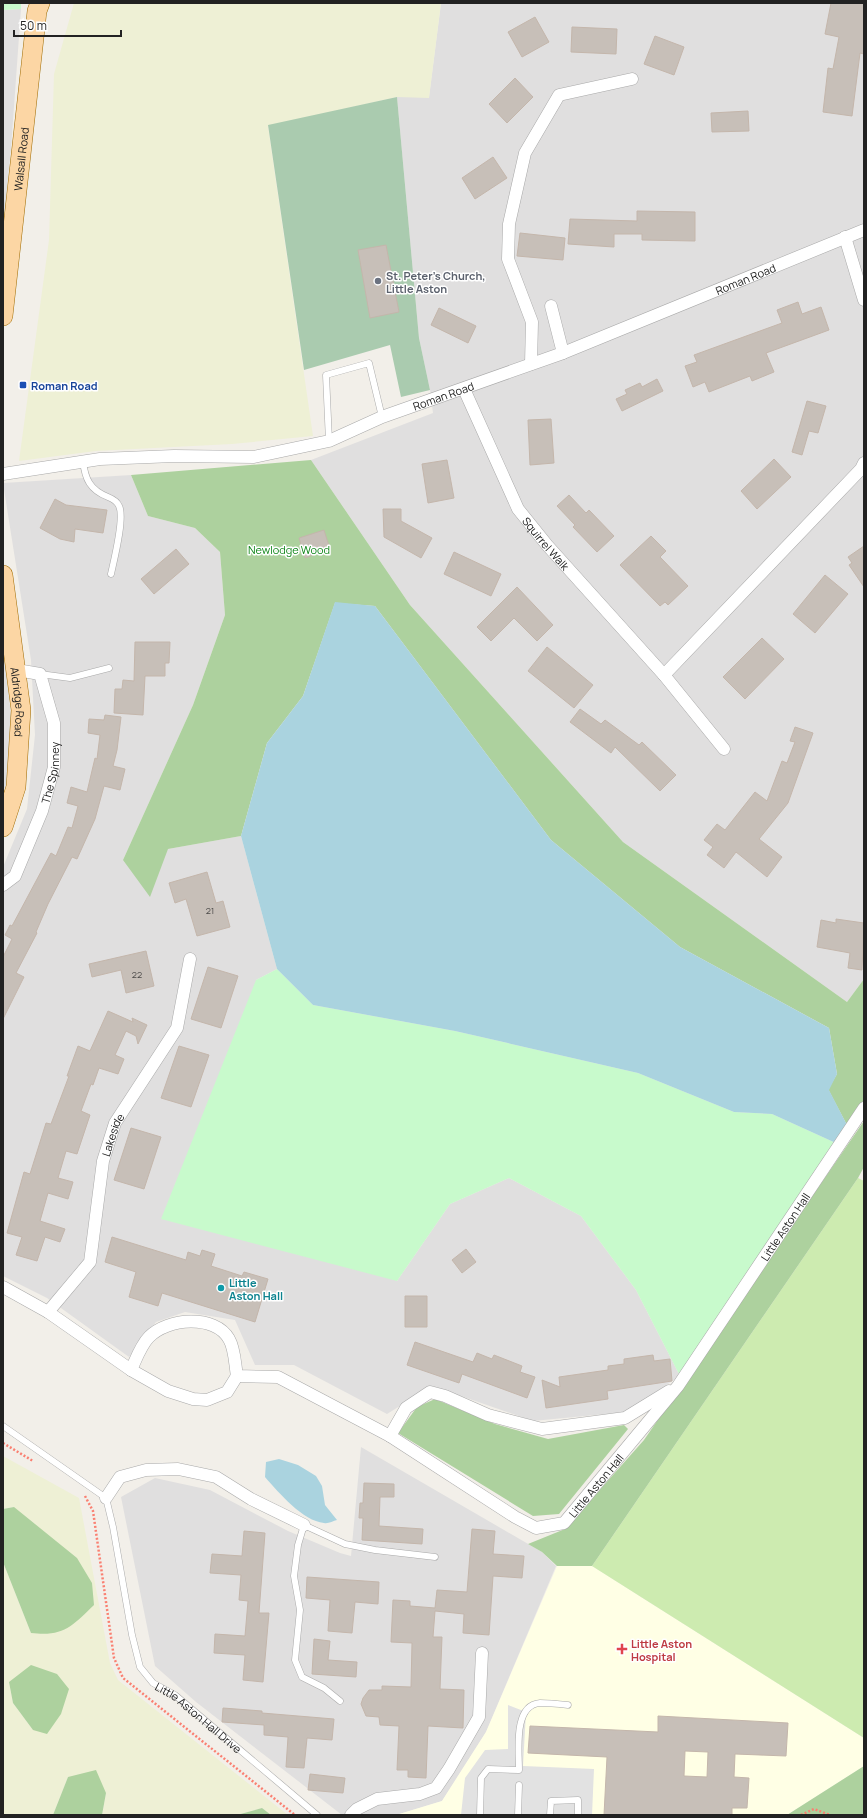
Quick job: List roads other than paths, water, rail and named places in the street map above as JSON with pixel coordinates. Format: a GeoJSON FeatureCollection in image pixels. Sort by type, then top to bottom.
{"type":"FeatureCollection","features":[{"type":"Feature","properties":{"kind":"main road","name":"Walsall Road"},"geometry":{"type":"LineString","coordinates":[[3,316],[37,11],[40,3]]}},
{"type":"Feature","properties":{"kind":"main road","name":"Aldridge Road"},"geometry":{"type":"LineString","coordinates":[[3,576],[17,670],[21,710],[16,787],[3,827]]}},
{"type":"Feature","properties":{"kind":"street"},"geometry":{"type":"LineString","coordinates":[[531,364],[532,322],[508,260],[509,224],[525,153],[559,95],[632,79]]}},
{"type":"Feature","properties":{"kind":"street","name":"Roman Road"},"geometry":{"type":"LineString","coordinates":[[3,474],[100,458],[174,456],[254,457],[330,441],[382,418],[563,353],[864,230]]}},
{"type":"Feature","properties":{"kind":"street"},"geometry":{"type":"LineString","coordinates":[[845,237],[864,300]]}},
{"type":"Feature","properties":{"kind":"street"},"geometry":{"type":"LineString","coordinates":[[551,306],[563,353]]}},
{"type":"Feature","properties":{"kind":"street","name":"Squirrel Walk"},"geometry":{"type":"LineString","coordinates":[[464,389],[518,509],[547,545],[664,675],[724,749]]}},
{"type":"Feature","properties":{"kind":"street"},"geometry":{"type":"LineString","coordinates":[[664,675],[862,469],[864,463]]}},
{"type":"Feature","properties":{"kind":"street"},"geometry":{"type":"LineString","coordinates":[[17,670],[40,674]]}},
{"type":"Feature","properties":{"kind":"street","name":"The Spinney"},"geometry":{"type":"LineString","coordinates":[[3,885],[15,876],[42,811],[54,767],[54,722],[40,674]]}},
{"type":"Feature","properties":{"kind":"street","name":"Lakeside"},"geometry":{"type":"LineString","coordinates":[[48,1312],[90,1262],[103,1162],[115,1123],[177,1028],[190,959]]}},
{"type":"Feature","properties":{"kind":"street","name":"Little Aston Hall"},"geometry":{"type":"LineString","coordinates":[[237,1376],[278,1377],[390,1436],[515,1517],[536,1528],[564,1523],[678,1386],[864,1108]]}},
{"type":"Feature","properties":{"kind":"street"},"geometry":{"type":"LineString","coordinates":[[3,1287],[48,1312],[132,1370],[168,1391],[193,1399],[207,1400],[227,1392],[237,1376],[229,1339],[215,1325],[188,1321],[170,1324],[160,1328],[148,1337],[132,1370]]}},
{"type":"Feature","properties":{"kind":"street","name":"Little Aston Hall"},"geometry":{"type":"LineString","coordinates":[[390,1436],[406,1408],[430,1392],[444,1396],[488,1415],[542,1429],[625,1418],[678,1386]]}},
{"type":"Feature","properties":{"kind":"street"},"geometry":{"type":"LineString","coordinates":[[106,1498],[120,1477],[146,1470],[178,1469],[216,1478],[251,1499],[304,1525]]}},
{"type":"Feature","properties":{"kind":"street"},"geometry":{"type":"LineString","coordinates":[[351,1815],[357,1809],[378,1799],[420,1794],[436,1788],[449,1769],[479,1717],[482,1653]]}},
{"type":"Feature","properties":{"kind":"lane"},"geometry":{"type":"LineString","coordinates":[[330,441],[326,375],[368,363],[382,418]]}},
{"type":"Feature","properties":{"kind":"lane"},"geometry":{"type":"LineString","coordinates":[[83,461],[84,474],[88,484],[94,490],[115,501],[121,512],[111,574]]}},
{"type":"Feature","properties":{"kind":"lane"},"geometry":{"type":"LineString","coordinates":[[40,674],[70,678],[109,668]]}},
{"type":"Feature","properties":{"kind":"lane"},"geometry":{"type":"LineString","coordinates":[[3,1426],[106,1498]]}},
{"type":"Feature","properties":{"kind":"lane","name":"Little Aston Hall Drive"},"geometry":{"type":"LineString","coordinates":[[106,1498],[113,1527],[132,1635],[140,1667],[153,1683],[175,1695],[318,1815]]}},
{"type":"Feature","properties":{"kind":"lane"},"geometry":{"type":"LineString","coordinates":[[340,1701],[324,1688],[302,1677],[295,1660],[300,1610],[294,1576],[298,1545],[304,1525],[345,1544],[375,1550],[435,1557]]}},
{"type":"Feature","properties":{"kind":"lane"},"geometry":{"type":"LineString","coordinates":[[480,1815],[482,1778],[488,1769],[518,1770],[520,1720],[525,1711],[532,1705],[539,1703],[568,1705]]}},
{"type":"Feature","properties":{"kind":"lane"},"geometry":{"type":"LineString","coordinates":[[518,1815],[519,1784]]}},
{"type":"Feature","properties":{"kind":"lane"},"geometry":{"type":"LineString","coordinates":[[550,1815],[551,1801],[578,1800],[578,1815]]}},
{"type":"Feature","properties":{"kind":"water"},"geometry":{"type":"Polygon","coordinates":[[[335,602],[375,606],[551,840],[680,947],[829,1028],[837,1074],[829,1090],[848,1127],[838,1144],[772,1114],[734,1112],[638,1073],[455,1031],[313,1005],[277,969],[241,836],[267,743],[303,696],[335,602]]]}},
{"type":"Feature","properties":{"kind":"water"},"geometry":{"type":"Polygon","coordinates":[[[279,1459],[298,1465],[316,1476],[322,1486],[325,1505],[337,1520],[329,1523],[316,1521],[300,1512],[277,1491],[265,1477],[266,1462],[279,1459]]]}},
{"type":"Feature","properties":{"kind":"place","name":"St. Peter's Church, Little Aston"},"geometry":{"type":"Point","coordinates":[378,281]}},
{"type":"Feature","properties":{"kind":"place","name":"Roman Road"},"geometry":{"type":"Point","coordinates":[23,385]}},
{"type":"Feature","properties":{"kind":"place","name":"Little Aston Hall"},"geometry":{"type":"Point","coordinates":[221,1288]}},
{"type":"Feature","properties":{"kind":"place","name":"Little Aston Hospital"},"geometry":{"type":"Point","coordinates":[622,1649]}},
{"type":"Feature","properties":{"kind":"park label","name":"Newlodge Wood"},"geometry":{"type":"Point","coordinates":[289,549]}}]}
